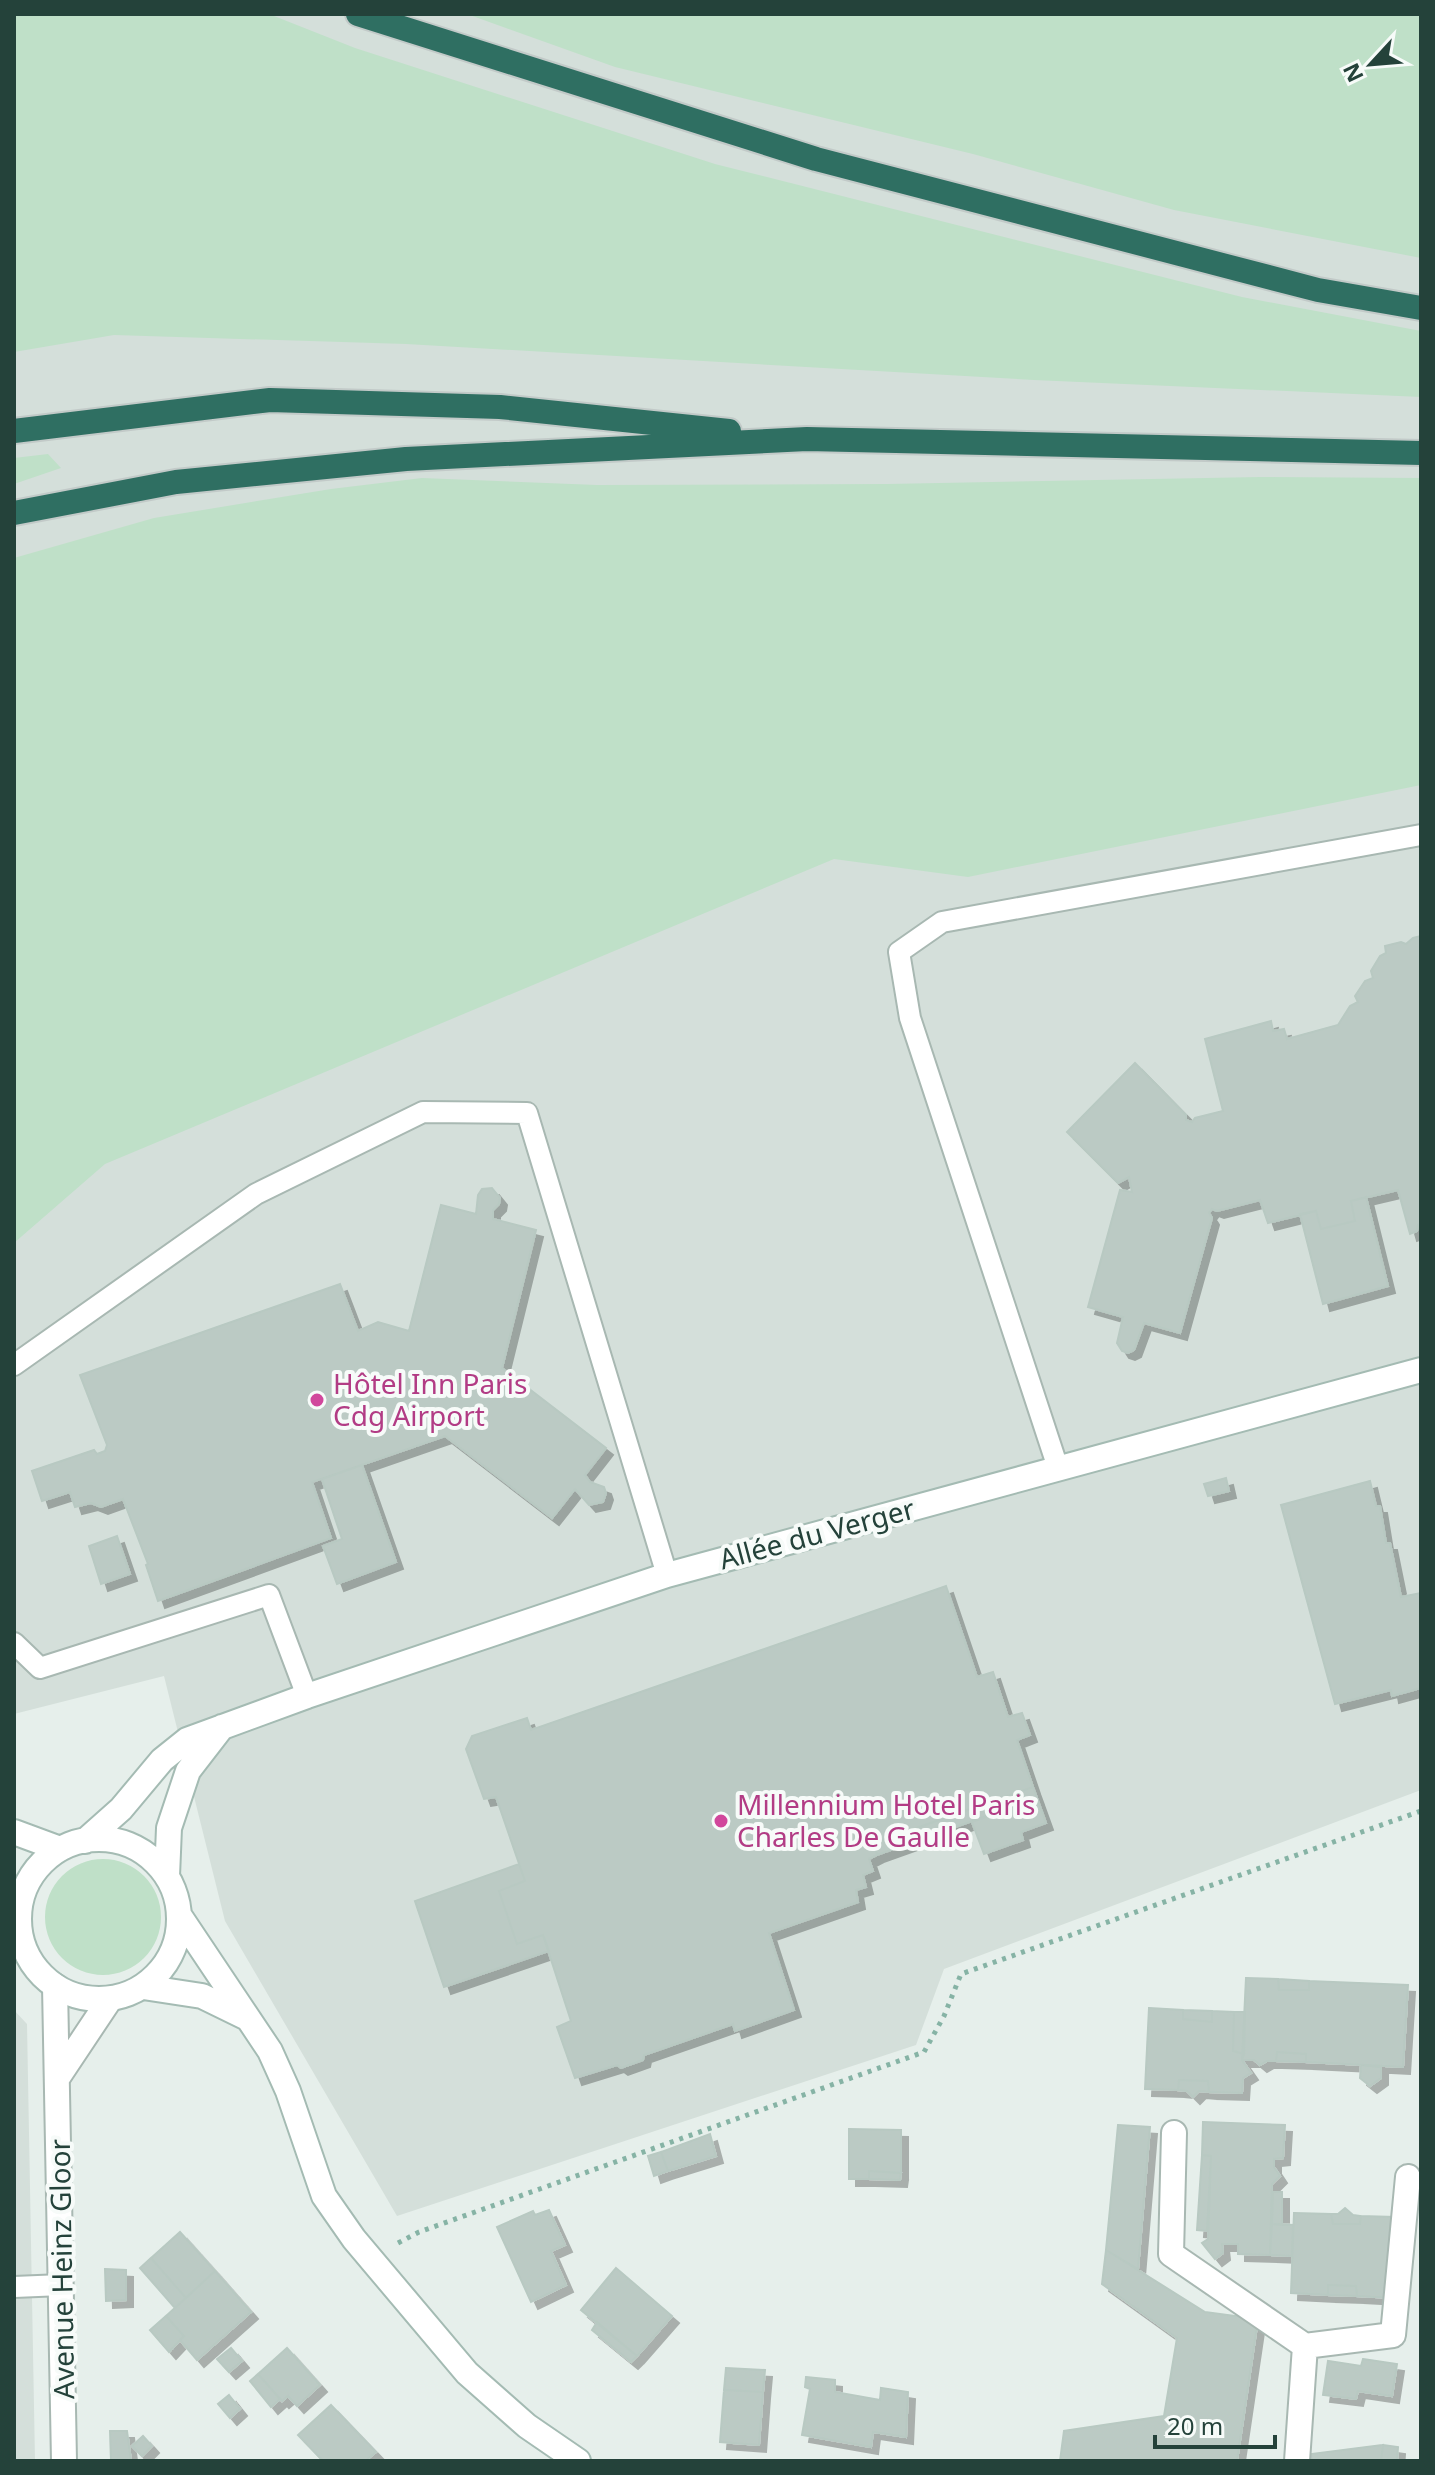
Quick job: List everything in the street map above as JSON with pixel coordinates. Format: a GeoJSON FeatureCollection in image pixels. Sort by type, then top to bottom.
{"type":"FeatureCollection","features":[{"type":"Feature","properties":{"kind":"highway"},"geometry":{"type":"LineString","coordinates":[[358,14],[816,159],[1318,290],[1421,308]]}},
{"type":"Feature","properties":{"kind":"highway"},"geometry":{"type":"LineString","coordinates":[[14,431],[270,400],[500,407],[807,439]]}},
{"type":"Feature","properties":{"kind":"highway"},"geometry":{"type":"LineString","coordinates":[[14,513],[176,482],[390,460],[807,439],[1421,453]]}},
{"type":"Feature","properties":{"kind":"street","name":"Allée du Verger"},"geometry":{"type":"LineString","coordinates":[[85,1841],[121,1809],[162,1760],[187,1740],[307,1696],[667,1575],[1421,1370]]}},
{"type":"Feature","properties":{"kind":"street"},"geometry":{"type":"LineString","coordinates":[[167,1876],[169,1828],[188,1771],[222,1727]]}},
{"type":"Feature","properties":{"kind":"street"},"geometry":{"type":"LineString","coordinates":[[14,1832],[60,1849]]}},
{"type":"Feature","properties":{"kind":"street"},"geometry":{"type":"LineString","coordinates":[[104,1839],[127,1843],[150,1856],[167,1876],[178,1901],[180,1928],[173,1953],[160,1972],[143,1987],[123,1997],[77,1997],[55,1986],[30,1960],[22,1941],[17,1918],[30,1879],[42,1863],[60,1849],[85,1841],[104,1839]]}},
{"type":"Feature","properties":{"kind":"street"},"geometry":{"type":"LineString","coordinates":[[179,1915],[270,2051],[288,2091],[324,2196],[368,2258],[467,2373],[527,2426],[578,2461]]}},
{"type":"Feature","properties":{"kind":"street","name":"Avenue Heinz Gloor"},"geometry":{"type":"LineString","coordinates":[[55,1986],[64,2461]]}},
{"type":"Feature","properties":{"kind":"street"},"geometry":{"type":"LineString","coordinates":[[143,1987],[202,1996],[247,2018]]}},
{"type":"Feature","properties":{"kind":"street"},"geometry":{"type":"LineString","coordinates":[[58,2077],[110,1999]]}},
{"type":"Feature","properties":{"kind":"street"},"geometry":{"type":"LineString","coordinates":[[1174,2133],[1171,2254],[1305,2346],[1393,2335],[1408,2177]]}},
{"type":"Feature","properties":{"kind":"street"},"geometry":{"type":"LineString","coordinates":[[1297,2461],[1305,2346]]}},
{"type":"Feature","properties":{"kind":"lane"},"geometry":{"type":"LineString","coordinates":[[1058,1468],[910,1018],[899,952],[942,922],[1421,835]]}},
{"type":"Feature","properties":{"kind":"lane"},"geometry":{"type":"LineString","coordinates":[[14,1365],[256,1194],[410,1118],[423,1112],[527,1113],[667,1575]]}},
{"type":"Feature","properties":{"kind":"lane"},"geometry":{"type":"LineString","coordinates":[[14,1643],[40,1668],[269,1595],[307,1696]]}},
{"type":"Feature","properties":{"kind":"lane"},"geometry":{"type":"LineString","coordinates":[[14,2287],[62,2285]]}},
{"type":"Feature","properties":{"kind":"path"},"geometry":{"type":"LineString","coordinates":[[368,2258],[419,2232],[924,2052],[961,1974],[1421,1811]]}},
{"type":"Feature","properties":{"kind":"shaded area"},"geometry":{"type":"Polygon","coordinates":[[[14,14],[1421,14],[1421,1790],[944,1969],[916,2045],[397,2216],[225,1921],[164,1676],[14,1714],[14,14]]]}},
{"type":"Feature","properties":{"kind":"shaded area"},"geometry":{"type":"Polygon","coordinates":[[[14,2010],[27,2024],[35,2461],[14,2461],[14,2010]]]}},
{"type":"Feature","properties":{"kind":"green space"},"geometry":{"type":"Polygon","coordinates":[[[14,14],[269,14],[355,48],[715,164],[1242,297],[1421,331],[1421,397],[1034,380],[406,344],[114,335],[14,352],[14,14]]]}},
{"type":"Feature","properties":{"kind":"green space"},"geometry":{"type":"Polygon","coordinates":[[[467,14],[1421,14],[1421,258],[1174,210],[973,154],[615,67],[467,14]]]}},
{"type":"Feature","properties":{"kind":"green space"},"geometry":{"type":"Polygon","coordinates":[[[48,454],[61,468],[14,484],[14,458],[48,454]]]}},
{"type":"Feature","properties":{"kind":"green space"},"geometry":{"type":"Polygon","coordinates":[[[1260,477],[1421,478],[1421,785],[968,877],[834,859],[105,1164],[14,1243],[14,558],[154,518],[331,489],[422,478],[597,485],[887,484],[1260,477]]]}},
{"type":"Feature","properties":{"kind":"green space"},"geometry":{"type":"Polygon","coordinates":[[[103,1859],[125,1864],[144,1876],[156,1895],[161,1917],[156,1939],[144,1958],[125,1970],[103,1975],[81,1970],[62,1958],[50,1939],[45,1917],[50,1895],[62,1876],[81,1864],[103,1859]]]}},
{"type":"Feature","properties":{"kind":"building"},"geometry":{"type":"Polygon","coordinates":[[[1421,936],[1421,1224],[1417,1231],[1410,1234],[1398,1190],[1351,1201],[1355,1221],[1321,1229],[1316,1211],[1268,1223],[1260,1200],[1217,1211],[1212,1209],[1180,1333],[1144,1323],[1134,1350],[1128,1353],[1122,1351],[1117,1343],[1123,1317],[1088,1307],[1120,1190],[1132,1192],[1129,1177],[1118,1183],[1067,1132],[1135,1063],[1186,1115],[1186,1120],[1192,1122],[1195,1118],[1223,1111],[1205,1039],[1271,1021],[1273,1031],[1284,1029],[1287,1039],[1338,1025],[1350,1006],[1358,1002],[1355,996],[1365,981],[1373,978],[1371,971],[1380,956],[1386,953],[1385,946],[1401,942],[1406,944],[1421,936]]]}},
{"type":"Feature","properties":{"kind":"building","name":"Hôtel Inn Paris Cdg Airport"},"geometry":{"type":"Polygon","coordinates":[[[492,1188],[500,1198],[493,1210],[493,1219],[536,1230],[502,1368],[606,1448],[585,1475],[590,1482],[604,1487],[603,1502],[589,1505],[575,1489],[552,1518],[445,1436],[312,1482],[331,1538],[158,1601],[148,1564],[123,1499],[101,1507],[91,1503],[75,1507],[70,1492],[42,1501],[32,1471],[94,1450],[97,1454],[105,1451],[107,1445],[80,1375],[340,1284],[358,1331],[378,1322],[409,1331],[441,1205],[476,1214],[478,1195],[482,1189],[492,1188]]]}},
{"type":"Feature","properties":{"kind":"building"},"geometry":{"type":"Polygon","coordinates":[[[1366,1197],[1388,1286],[1323,1304],[1300,1214],[1316,1211],[1321,1229],[1355,1221],[1351,1201],[1366,1197]]]}},
{"type":"Feature","properties":{"kind":"building"},"geometry":{"type":"Polygon","coordinates":[[[362,1465],[396,1562],[337,1584],[323,1546],[342,1539],[322,1479],[362,1465]]]}},
{"type":"Feature","properties":{"kind":"building"},"geometry":{"type":"Polygon","coordinates":[[[1226,1478],[1229,1491],[1208,1496],[1204,1484],[1226,1478]]]}},
{"type":"Feature","properties":{"kind":"building"},"geometry":{"type":"Polygon","coordinates":[[[1370,1481],[1376,1506],[1380,1506],[1386,1543],[1390,1543],[1401,1597],[1421,1593],[1421,1688],[1392,1696],[1391,1690],[1335,1704],[1281,1505],[1370,1481]]]}},
{"type":"Feature","properties":{"kind":"building"},"geometry":{"type":"Polygon","coordinates":[[[117,1536],[130,1574],[101,1584],[89,1546],[117,1536]]]}},
{"type":"Feature","properties":{"kind":"building","name":"Millennium Hotel Paris Charles De Gaulle"},"geometry":{"type":"Polygon","coordinates":[[[946,1586],[977,1677],[993,1672],[1008,1717],[1022,1713],[1030,1735],[1017,1740],[1033,1787],[874,1843],[877,1855],[869,1859],[873,1871],[863,1875],[866,1887],[856,1890],[858,1902],[769,1933],[794,2010],[735,2031],[733,2024],[644,2055],[643,2060],[621,2068],[617,2065],[575,2078],[557,2027],[571,2021],[543,1935],[517,1944],[499,1891],[525,1881],[496,1797],[484,1799],[466,1749],[472,1736],[527,1718],[531,1730],[946,1586]]]}},
{"type":"Feature","properties":{"kind":"building"},"geometry":{"type":"Polygon","coordinates":[[[1033,1787],[1037,1798],[877,1855],[874,1843],[1033,1787]]]}},
{"type":"Feature","properties":{"kind":"building"},"geometry":{"type":"Polygon","coordinates":[[[1037,1798],[1046,1823],[1021,1832],[1023,1840],[984,1854],[972,1822],[1037,1798]]]}},
{"type":"Feature","properties":{"kind":"building"},"geometry":{"type":"Polygon","coordinates":[[[519,1864],[525,1881],[499,1891],[517,1944],[543,1935],[549,1951],[444,1987],[415,1901],[519,1864]]]}},
{"type":"Feature","properties":{"kind":"building"},"geometry":{"type":"Polygon","coordinates":[[[1246,1978],[1278,1979],[1279,1990],[1309,1990],[1309,1981],[1408,1985],[1403,2067],[1306,2062],[1306,2054],[1277,2052],[1276,2061],[1260,2065],[1254,2060],[1242,2060],[1246,1978]]]}},
{"type":"Feature","properties":{"kind":"building"},"geometry":{"type":"Polygon","coordinates":[[[1278,1979],[1309,1981],[1309,1990],[1279,1990],[1278,1979]]]}},
{"type":"Feature","properties":{"kind":"building"},"geometry":{"type":"Polygon","coordinates":[[[1149,2008],[1183,2010],[1183,2019],[1212,2022],[1212,2011],[1234,2012],[1233,2051],[1244,2054],[1242,2060],[1251,2073],[1243,2078],[1242,2093],[1209,2092],[1208,2081],[1179,2080],[1178,2090],[1145,2089],[1149,2008]]]}},
{"type":"Feature","properties":{"kind":"building"},"geometry":{"type":"Polygon","coordinates":[[[1183,2010],[1212,2011],[1212,2022],[1183,2019],[1183,2010]]]}},
{"type":"Feature","properties":{"kind":"building"},"geometry":{"type":"Polygon","coordinates":[[[1234,2012],[1245,2012],[1244,2054],[1233,2051],[1234,2012]]]}},
{"type":"Feature","properties":{"kind":"building"},"geometry":{"type":"Polygon","coordinates":[[[1277,2052],[1306,2054],[1306,2062],[1276,2061],[1277,2052]]]}},
{"type":"Feature","properties":{"kind":"building"},"geometry":{"type":"Polygon","coordinates":[[[1361,2065],[1381,2067],[1381,2078],[1370,2086],[1360,2078],[1361,2065]]]}},
{"type":"Feature","properties":{"kind":"building"},"geometry":{"type":"Polygon","coordinates":[[[1179,2080],[1208,2081],[1209,2092],[1199,2091],[1193,2097],[1187,2091],[1178,2090],[1179,2080]]]}},
{"type":"Feature","properties":{"kind":"building"},"geometry":{"type":"Polygon","coordinates":[[[1203,2122],[1285,2125],[1283,2158],[1274,2159],[1274,2167],[1280,2176],[1272,2184],[1270,2255],[1238,2254],[1238,2244],[1222,2244],[1223,2253],[1215,2259],[1202,2243],[1208,2239],[1211,2156],[1202,2155],[1203,2122]]]}},
{"type":"Feature","properties":{"kind":"building"},"geometry":{"type":"Polygon","coordinates":[[[1118,2125],[1150,2127],[1138,2269],[1106,2250],[1118,2125]]]}},
{"type":"Feature","properties":{"kind":"building"},"geometry":{"type":"Polygon","coordinates":[[[849,2129],[901,2130],[901,2173],[869,2171],[869,2179],[849,2179],[849,2129]]]}},
{"type":"Feature","properties":{"kind":"building"},"geometry":{"type":"Polygon","coordinates":[[[710,2134],[716,2156],[668,2171],[661,2152],[710,2134]]]}},
{"type":"Feature","properties":{"kind":"building"},"geometry":{"type":"Polygon","coordinates":[[[661,2152],[668,2171],[654,2176],[648,2156],[661,2152]]]}},
{"type":"Feature","properties":{"kind":"building"},"geometry":{"type":"Polygon","coordinates":[[[1202,2155],[1211,2156],[1207,2231],[1197,2230],[1202,2155]]]}},
{"type":"Feature","properties":{"kind":"building"},"geometry":{"type":"Polygon","coordinates":[[[869,2171],[901,2173],[900,2180],[869,2179],[869,2171]]]}},
{"type":"Feature","properties":{"kind":"building"},"geometry":{"type":"Polygon","coordinates":[[[1273,2192],[1282,2192],[1282,2225],[1272,2224],[1273,2192]]]}},
{"type":"Feature","properties":{"kind":"building"},"geometry":{"type":"Polygon","coordinates":[[[1345,2208],[1353,2215],[1361,2216],[1360,2224],[1333,2224],[1331,2214],[1338,2214],[1345,2208]]]}},
{"type":"Feature","properties":{"kind":"building"},"geometry":{"type":"Polygon","coordinates":[[[549,2210],[565,2245],[551,2251],[566,2285],[531,2302],[497,2227],[533,2211],[535,2215],[549,2210]]]}},
{"type":"Feature","properties":{"kind":"building"},"geometry":{"type":"Polygon","coordinates":[[[1294,2213],[1331,2214],[1333,2224],[1360,2224],[1361,2216],[1395,2217],[1392,2298],[1357,2296],[1356,2286],[1328,2285],[1328,2295],[1291,2293],[1294,2213]]]}},
{"type":"Feature","properties":{"kind":"building"},"geometry":{"type":"Polygon","coordinates":[[[1272,2224],[1293,2225],[1292,2256],[1270,2255],[1272,2224]]]}},
{"type":"Feature","properties":{"kind":"building"},"geometry":{"type":"Polygon","coordinates":[[[180,2232],[215,2271],[186,2298],[151,2258],[180,2232]]]}},
{"type":"Feature","properties":{"kind":"building"},"geometry":{"type":"Polygon","coordinates":[[[1106,2250],[1205,2312],[1258,2319],[1237,2461],[1060,2461],[1064,2431],[1164,2416],[1177,2338],[1102,2284],[1106,2250]]]}},
{"type":"Feature","properties":{"kind":"building"},"geometry":{"type":"Polygon","coordinates":[[[151,2258],[186,2298],[175,2308],[140,2268],[151,2258]]]}},
{"type":"Feature","properties":{"kind":"building"},"geometry":{"type":"Polygon","coordinates":[[[616,2268],[672,2316],[637,2356],[581,2310],[616,2268]]]}},
{"type":"Feature","properties":{"kind":"building"},"geometry":{"type":"Polygon","coordinates":[[[105,2269],[126,2270],[126,2300],[106,2301],[105,2269]]]}},
{"type":"Feature","properties":{"kind":"building"},"geometry":{"type":"Polygon","coordinates":[[[215,2271],[251,2312],[197,2360],[180,2340],[184,2336],[166,2316],[215,2271]]]}},
{"type":"Feature","properties":{"kind":"building"},"geometry":{"type":"Polygon","coordinates":[[[1328,2285],[1356,2286],[1357,2296],[1328,2295],[1328,2285]]]}},
{"type":"Feature","properties":{"kind":"building"},"geometry":{"type":"Polygon","coordinates":[[[166,2316],[184,2336],[169,2352],[150,2330],[166,2316]]]}},
{"type":"Feature","properties":{"kind":"building"},"geometry":{"type":"Polygon","coordinates":[[[597,2322],[637,2356],[631,2362],[592,2330],[597,2322]]]}},
{"type":"Feature","properties":{"kind":"building"},"geometry":{"type":"Polygon","coordinates":[[[231,2348],[242,2361],[229,2372],[217,2359],[231,2348]]]}},
{"type":"Feature","properties":{"kind":"building"},"geometry":{"type":"Polygon","coordinates":[[[287,2348],[320,2385],[297,2406],[288,2396],[282,2401],[258,2374],[287,2348]]]}},
{"type":"Feature","properties":{"kind":"building"},"geometry":{"type":"Polygon","coordinates":[[[1363,2359],[1397,2364],[1392,2396],[1358,2391],[1356,2399],[1323,2395],[1328,2361],[1361,2366],[1363,2359]]]}},
{"type":"Feature","properties":{"kind":"building"},"geometry":{"type":"Polygon","coordinates":[[[726,2368],[765,2370],[763,2392],[724,2390],[726,2368]]]}},
{"type":"Feature","properties":{"kind":"building"},"geometry":{"type":"Polygon","coordinates":[[[258,2374],[280,2399],[271,2407],[250,2381],[258,2374]]]}},
{"type":"Feature","properties":{"kind":"building"},"geometry":{"type":"Polygon","coordinates":[[[806,2377],[835,2380],[835,2392],[880,2400],[881,2388],[908,2392],[906,2437],[873,2432],[871,2447],[802,2435],[810,2389],[805,2387],[806,2377]]]}},
{"type":"Feature","properties":{"kind":"building"},"geometry":{"type":"Polygon","coordinates":[[[724,2390],[763,2392],[759,2445],[720,2442],[724,2390]]]}},
{"type":"Feature","properties":{"kind":"building"},"geometry":{"type":"Polygon","coordinates":[[[229,2395],[240,2409],[230,2418],[218,2404],[229,2395]]]}},
{"type":"Feature","properties":{"kind":"building"},"geometry":{"type":"Polygon","coordinates":[[[331,2405],[376,2452],[365,2461],[323,2461],[298,2435],[331,2405]]]}},
{"type":"Feature","properties":{"kind":"building"},"geometry":{"type":"Polygon","coordinates":[[[110,2431],[127,2431],[131,2461],[111,2461],[110,2431]]]}},
{"type":"Feature","properties":{"kind":"building"},"geometry":{"type":"Polygon","coordinates":[[[143,2436],[152,2446],[142,2456],[132,2446],[143,2436]]]}},
{"type":"Feature","properties":{"kind":"building"},"geometry":{"type":"Polygon","coordinates":[[[1383,2445],[1381,2461],[1312,2461],[1311,2454],[1383,2445]]]}},
{"type":"Feature","properties":{"kind":"building"},"geometry":{"type":"Polygon","coordinates":[[[1383,2445],[1398,2447],[1397,2461],[1381,2461],[1383,2445]]]}},
{"type":"Feature","properties":{"kind":"place","name":"Hôtel Inn Paris Cdg Airport"},"geometry":{"type":"Point","coordinates":[317,1400]}},
{"type":"Feature","properties":{"kind":"place","name":"Millennium Hotel Paris Charles De Gaulle"},"geometry":{"type":"Point","coordinates":[721,1821]}}]}
